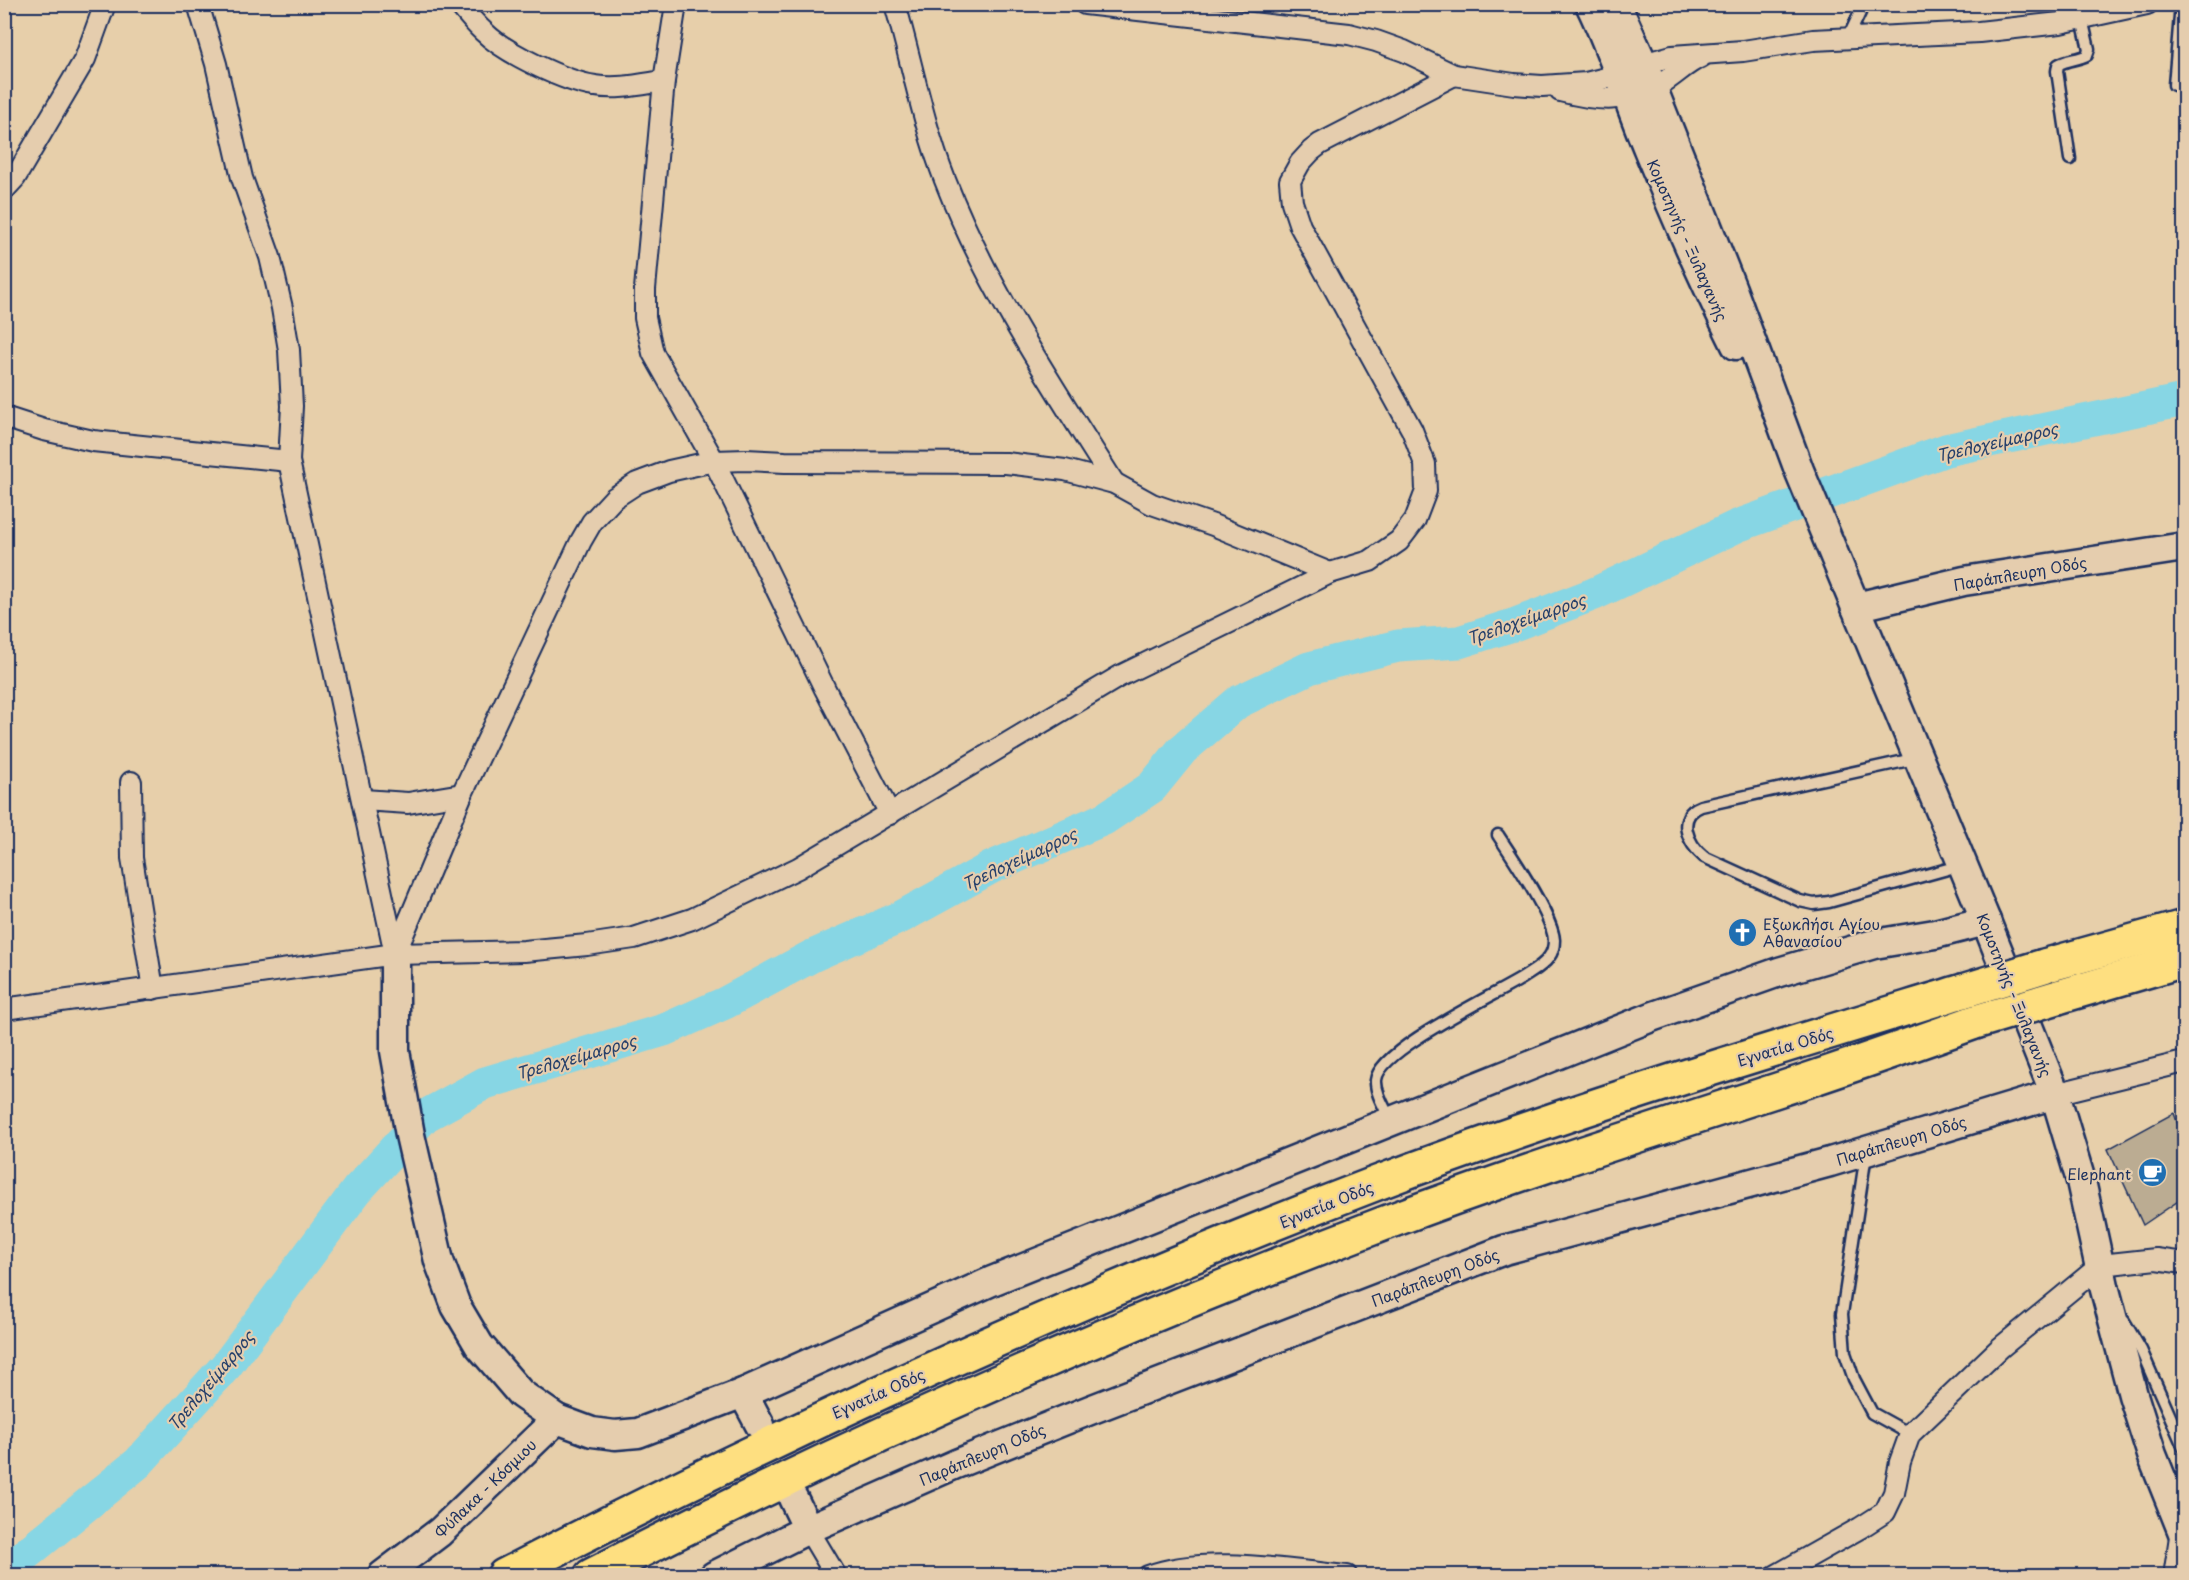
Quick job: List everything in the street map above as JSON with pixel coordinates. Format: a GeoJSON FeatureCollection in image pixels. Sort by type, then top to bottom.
{"type":"FeatureCollection","features":[{"type":"Feature","properties":{"kind":"highway","name":"Εγνατία Οδός"},"geometry":{"type":"LineString","coordinates":[[504,1575],[786,1435],[982,1346],[1182,1260],[1379,1183],[1570,1114],[2044,966],[2184,927]]}},
{"type":"Feature","properties":{"kind":"highway"},"geometry":{"type":"LineString","coordinates":[[591,1575],[803,1472],[991,1386],[1394,1220],[1582,1152],[1805,1081],[1975,1022],[2184,960]]}},
{"type":"Feature","properties":{"kind":"street"},"geometry":{"type":"LineString","coordinates":[[4,190],[15,178],[85,59],[105,4]]}},
{"type":"Feature","properties":{"kind":"street"},"geometry":{"type":"LineString","coordinates":[[198,4],[216,64],[242,178],[270,257],[282,308],[289,350],[291,395],[289,461],[395,954],[395,1051],[410,1135],[439,1261],[456,1306],[479,1345],[521,1394],[557,1419],[592,1432],[615,1435],[638,1433],[743,1393],[992,1281],[1654,1016],[1779,972],[1874,944],[1935,934],[1986,921]]}},
{"type":"Feature","properties":{"kind":"street"},"geometry":{"type":"LineString","coordinates":[[459,4],[484,33],[509,52],[553,73],[595,86],[634,86],[664,81]]}},
{"type":"Feature","properties":{"kind":"street"},"geometry":{"type":"LineString","coordinates":[[676,4],[664,81],[645,289],[645,318],[653,352],[714,461],[825,689],[890,814]]}},
{"type":"Feature","properties":{"kind":"street"},"geometry":{"type":"LineString","coordinates":[[895,4],[911,60],[921,108],[941,170],[980,259],[1035,358],[1114,483]]}},
{"type":"Feature","properties":{"kind":"street"},"geometry":{"type":"LineString","coordinates":[[1085,4],[1349,34],[1404,51],[1454,75],[1542,86],[1636,80],[1664,82],[1689,63],[1709,54],[1813,40],[1979,32],[2060,23],[2147,4]]}},
{"type":"Feature","properties":{"kind":"street","name":"Κομοτηνής - Ξυλαγανής"},"geometry":{"type":"LineString","coordinates":[[1590,4],[1636,80],[1732,289],[1799,470],[1986,921],[2055,1094],[2081,1181],[2103,1275],[2149,1445],[2183,1533]]}},
{"type":"Feature","properties":{"kind":"street","name":"Κομοτηνής - Ξυλαγανής"},"geometry":{"type":"LineString","coordinates":[[1616,4],[1636,80]]}},
{"type":"Feature","properties":{"kind":"street"},"geometry":{"type":"LineString","coordinates":[[4,1010],[395,954],[524,951],[634,938],[692,919],[798,868],[1120,676],[1330,573],[1370,561],[1400,542],[1415,520],[1426,490],[1425,464],[1412,430],[1300,226],[1292,202],[1290,181],[1300,163],[1320,144],[1454,75]]}},
{"type":"Feature","properties":{"kind":"street"},"geometry":{"type":"LineString","coordinates":[[4,417],[44,430],[93,441],[289,461]]}},
{"type":"Feature","properties":{"kind":"street"},"geometry":{"type":"LineString","coordinates":[[395,954],[462,794],[581,541],[592,522],[614,498],[637,483],[669,471],[714,461],[746,460],[1006,463],[1065,470],[1114,483],[1152,504],[1213,525],[1330,573]]}},
{"type":"Feature","properties":{"kind":"street","name":"Παράπλευρη Οδός"},"geometry":{"type":"LineString","coordinates":[[1856,607],[1964,581],[2184,547]]}},
{"type":"Feature","properties":{"kind":"street"},"geometry":{"type":"LineString","coordinates":[[131,782],[132,858],[153,989]]}},
{"type":"Feature","properties":{"kind":"street"},"geometry":{"type":"LineString","coordinates":[[363,800],[408,803],[462,794]]}},
{"type":"Feature","properties":{"kind":"street","name":"Παράπλευρη Οδός"},"geometry":{"type":"LineString","coordinates":[[714,1575],[808,1529],[956,1464],[1504,1251],[1867,1151],[2055,1094],[2184,1062]]}},
{"type":"Feature","properties":{"kind":"street"},"geometry":{"type":"LineString","coordinates":[[1775,1575],[1885,1512],[1894,1494],[1900,1462],[1910,1434],[2000,1348],[2103,1275],[2156,1259],[2184,1263]]}},
{"type":"Feature","properties":{"kind":"street"},"geometry":{"type":"LineString","coordinates":[[743,1393],[760,1425]]}},
{"type":"Feature","properties":{"kind":"street","name":"Φύλακα - Κόσμιου"},"geometry":{"type":"LineString","coordinates":[[382,1575],[440,1532],[557,1419]]}},
{"type":"Feature","properties":{"kind":"street"},"geometry":{"type":"LineString","coordinates":[[793,1498],[808,1529],[836,1575]]}},
{"type":"Feature","properties":{"kind":"street"},"geometry":{"type":"LineString","coordinates":[[2174,1575],[2183,1533]]}},
{"type":"Feature","properties":{"kind":"street"},"geometry":{"type":"LineString","coordinates":[[1148,1575],[1166,1569],[1206,1564],[1347,1575]]}},
{"type":"Feature","properties":{"kind":"lane"},"geometry":{"type":"LineString","coordinates":[[1848,38],[1864,4]]}},
{"type":"Feature","properties":{"kind":"lane"},"geometry":{"type":"LineString","coordinates":[[2174,85],[2181,4]]}},
{"type":"Feature","properties":{"kind":"lane"},"geometry":{"type":"LineString","coordinates":[[2070,159],[2057,71],[2058,65],[2064,61],[2087,55],[2089,49],[2082,18]]}},
{"type":"Feature","properties":{"kind":"lane"},"geometry":{"type":"LineString","coordinates":[[1918,758],[1701,806],[1691,811],[1688,816],[1687,836],[1695,849],[1704,857],[1785,895],[1814,904],[1829,902],[1962,865]]}},
{"type":"Feature","properties":{"kind":"lane"},"geometry":{"type":"LineString","coordinates":[[1392,1122],[1379,1095],[1376,1080],[1381,1068],[1391,1057],[1466,1009],[1509,986],[1543,964],[1551,956],[1554,938],[1546,917],[1520,867],[1498,835]]}},
{"type":"Feature","properties":{"kind":"lane"},"geometry":{"type":"LineString","coordinates":[[1867,1151],[1842,1314],[1845,1353],[1854,1379],[1872,1413],[1910,1434]]}},
{"type":"Feature","properties":{"kind":"lane"},"geometry":{"type":"LineString","coordinates":[[2103,1275],[2141,1350],[2184,1448]]}},
{"type":"Feature","properties":{"kind":"building","name":"Elephant"},"geometry":{"type":"Polygon","coordinates":[[[2174,1113],[2184,1142],[2184,1197],[2143,1225],[2108,1149],[2174,1113]]]}},
{"type":"Feature","properties":{"kind":"waterway","name":"Τρελοχείμαρρος"},"geometry":{"type":"LineString","coordinates":[[4,1572],[138,1463],[226,1366],[357,1190],[425,1116],[485,1083],[664,1030],[725,1003],[812,956],[901,917],[992,867],[1104,819],[1152,787],[1182,750],[1238,702],[1309,668],[1398,646],[1459,642],[1516,624],[1594,594],[1737,526],[1946,450],[2184,400]]}},
{"type":"Feature","properties":{"kind":"place","name":"Εξωκλήσι Αγίου Αθανασίου"},"geometry":{"type":"Point","coordinates":[1742,932]}},
{"type":"Feature","properties":{"kind":"place","name":"Elephant"},"geometry":{"type":"Point","coordinates":[2152,1173]}}]}
